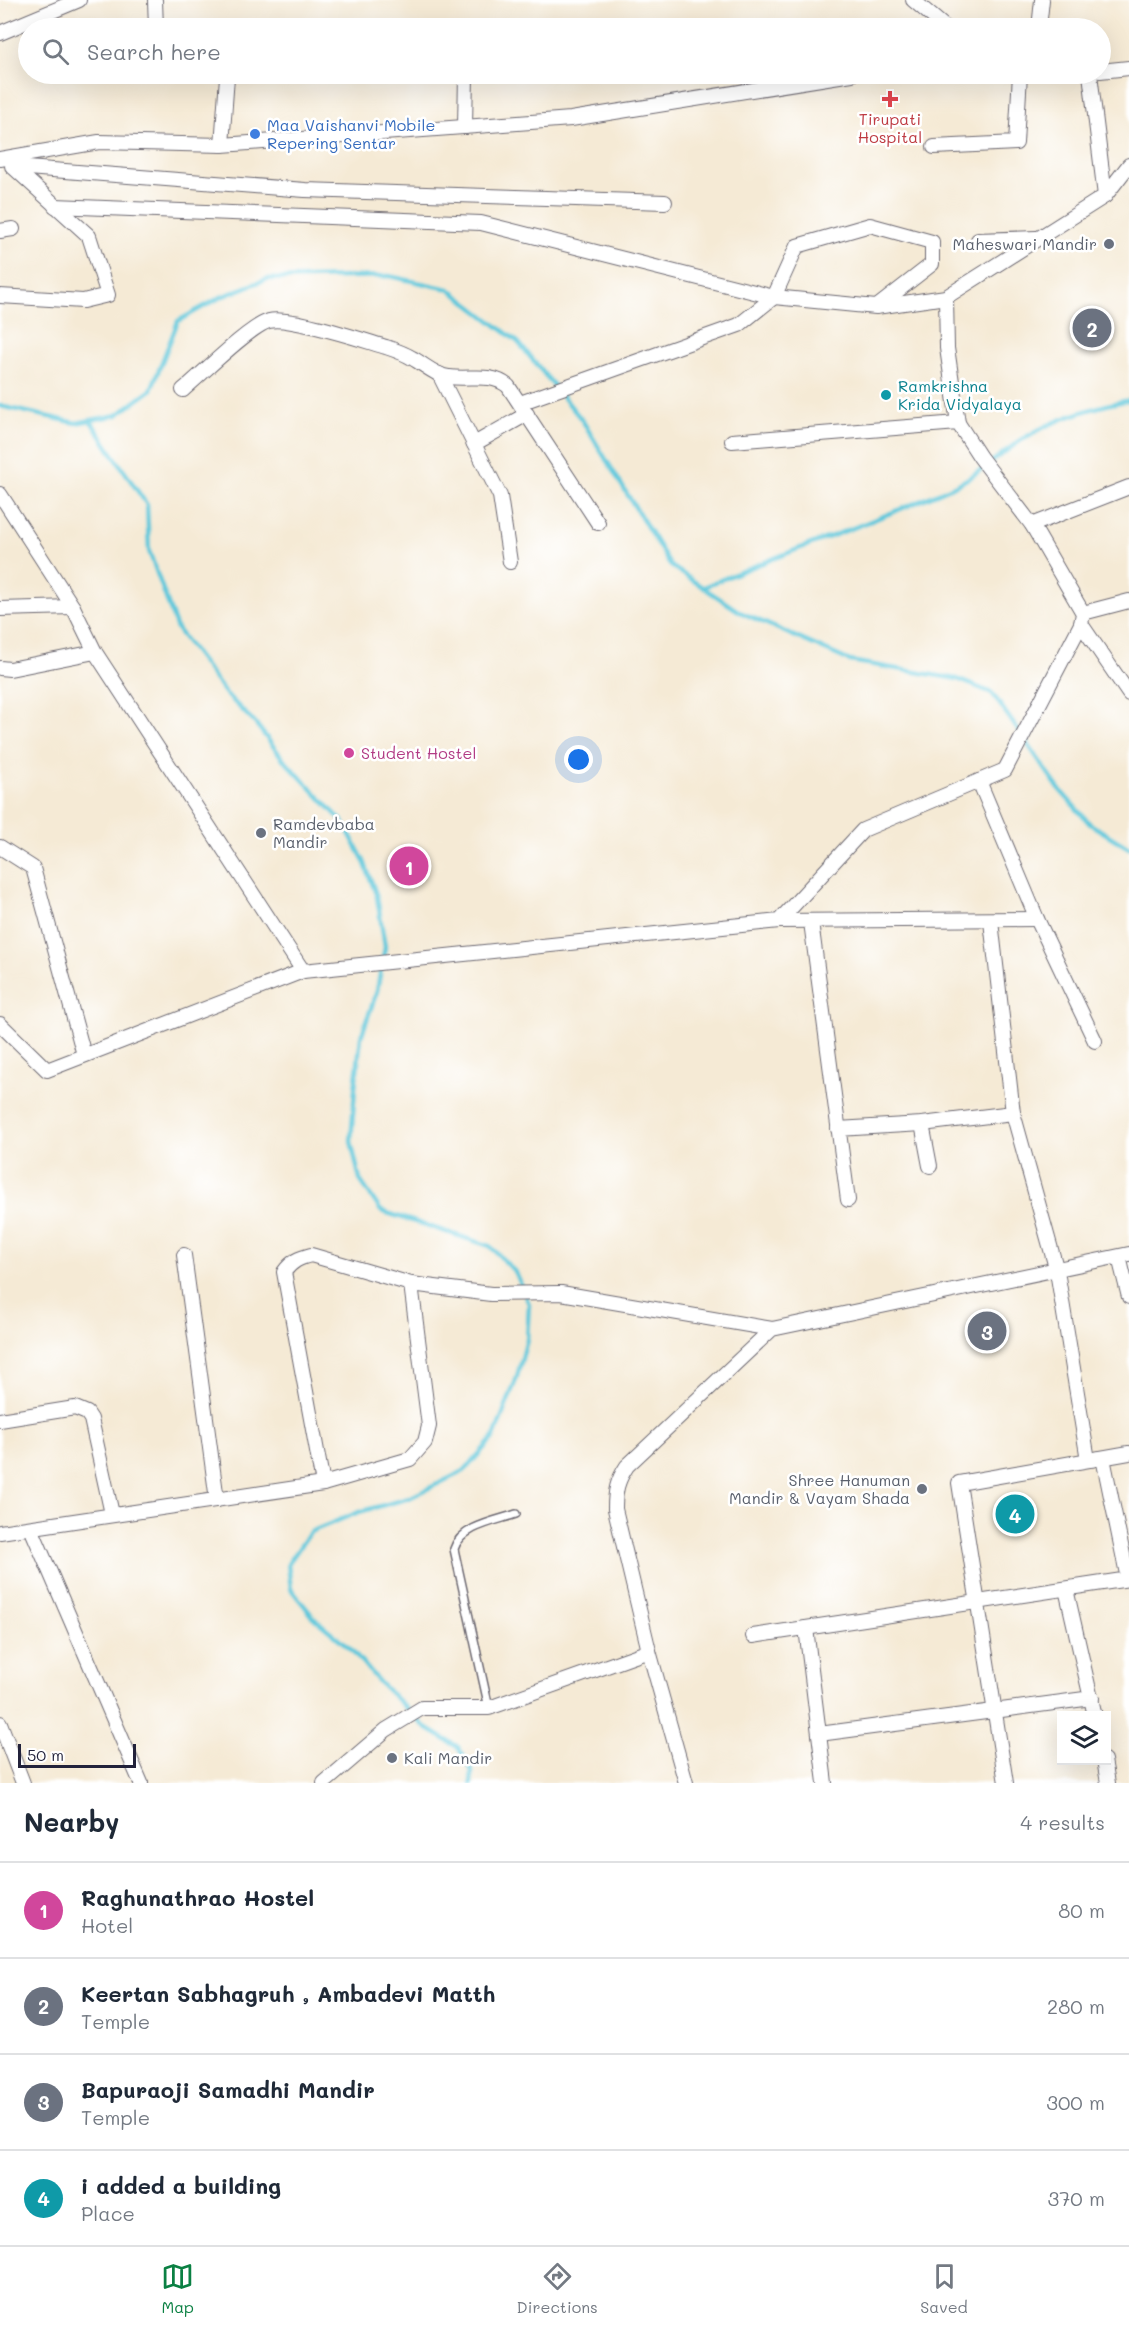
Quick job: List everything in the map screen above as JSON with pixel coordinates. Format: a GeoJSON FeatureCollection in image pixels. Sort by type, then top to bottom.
{"type":"FeatureCollection","features":[{"type":"Feature","properties":{"kind":"street"},"geometry":{"type":"LineString","coordinates":[[29,18],[54,5],[79,0]]}},
{"type":"Feature","properties":{"kind":"street"},"geometry":{"type":"LineString","coordinates":[[155,0],[156,18]]}},
{"type":"Feature","properties":{"kind":"street"},"geometry":{"type":"LineString","coordinates":[[913,0],[934,18]]}},
{"type":"Feature","properties":{"kind":"street"},"geometry":{"type":"LineString","coordinates":[[1040,18],[1042,0]]}},
{"type":"Feature","properties":{"kind":"street"},"geometry":{"type":"LineString","coordinates":[[0,33],[18,24]]}},
{"type":"Feature","properties":{"kind":"street"},"geometry":{"type":"LineString","coordinates":[[1111,70],[1129,68]]}},
{"type":"Feature","properties":{"kind":"street"},"geometry":{"type":"LineString","coordinates":[[222,145],[226,84]]}},
{"type":"Feature","properties":{"kind":"street"},"geometry":{"type":"LineString","coordinates":[[465,127],[466,84]]}},
{"type":"Feature","properties":{"kind":"street"},"geometry":{"type":"LineString","coordinates":[[0,159],[99,142],[222,145],[571,119],[790,84]]}},
{"type":"Feature","properties":{"kind":"street"},"geometry":{"type":"LineString","coordinates":[[934,147],[1016,143],[1019,84]]}},
{"type":"Feature","properties":{"kind":"street"},"geometry":{"type":"LineString","coordinates":[[1091,84],[1105,196]]}},
{"type":"Feature","properties":{"kind":"street"},"geometry":{"type":"LineString","coordinates":[[0,159],[15,167],[54,206],[89,236],[108,296],[83,301],[0,296]]}},
{"type":"Feature","properties":{"kind":"street"},"geometry":{"type":"LineString","coordinates":[[54,206],[481,223],[774,297],[876,307],[946,297],[1105,196],[1129,165]]}},
{"type":"Feature","properties":{"kind":"street"},"geometry":{"type":"LineString","coordinates":[[15,167],[315,191],[665,202]]}},
{"type":"Feature","properties":{"kind":"street"},"geometry":{"type":"LineString","coordinates":[[474,444],[523,409],[534,397],[739,325],[774,297],[797,246],[870,225],[932,242],[932,264],[876,307]]}},
{"type":"Feature","properties":{"kind":"street"},"geometry":{"type":"LineString","coordinates":[[978,240],[1038,238]]}},
{"type":"Feature","properties":{"kind":"street"},"geometry":{"type":"LineString","coordinates":[[946,297],[947,348],[958,423],[980,457],[1032,525],[1082,618],[1129,694]]}},
{"type":"Feature","properties":{"kind":"street"},"geometry":{"type":"LineString","coordinates":[[183,390],[252,330],[269,321],[289,321],[386,346],[448,377],[499,379],[508,386],[598,523]]}},
{"type":"Feature","properties":{"kind":"street"},"geometry":{"type":"LineString","coordinates":[[439,374],[500,496],[510,562]]}},
{"type":"Feature","properties":{"kind":"street"},"geometry":{"type":"LineString","coordinates":[[732,441],[958,423]]}},
{"type":"Feature","properties":{"kind":"street"},"geometry":{"type":"LineString","coordinates":[[1032,525],[1129,487]]}},
{"type":"Feature","properties":{"kind":"street"},"geometry":{"type":"LineString","coordinates":[[0,494],[73,608],[95,652],[303,971]]}},
{"type":"Feature","properties":{"kind":"street"},"geometry":{"type":"LineString","coordinates":[[779,921],[863,830],[1005,770],[1082,618],[1129,602]]}},
{"type":"Feature","properties":{"kind":"street"},"geometry":{"type":"LineString","coordinates":[[0,609],[73,608]]}},
{"type":"Feature","properties":{"kind":"street"},"geometry":{"type":"LineString","coordinates":[[0,668],[10,669],[95,652]]}},
{"type":"Feature","properties":{"kind":"street"},"geometry":{"type":"LineString","coordinates":[[979,781],[1037,919],[1095,1041]]}},
{"type":"Feature","properties":{"kind":"street"},"geometry":{"type":"LineString","coordinates":[[0,848],[33,868],[84,1055]]}},
{"type":"Feature","properties":{"kind":"street"},"geometry":{"type":"LineString","coordinates":[[0,1024],[47,1070],[303,971],[779,921],[1037,919]]}},
{"type":"Feature","properties":{"kind":"street"},"geometry":{"type":"LineString","coordinates":[[991,921],[1013,1113],[1057,1271],[1088,1460],[1103,1458]]}},
{"type":"Feature","properties":{"kind":"street"},"geometry":{"type":"LineString","coordinates":[[811,922],[848,1200]]}},
{"type":"Feature","properties":{"kind":"street"},"geometry":{"type":"LineString","coordinates":[[838,1129],[921,1124],[1013,1113]]}},
{"type":"Feature","properties":{"kind":"street"},"geometry":{"type":"LineString","coordinates":[[921,1124],[930,1166]]}},
{"type":"Feature","properties":{"kind":"street"},"geometry":{"type":"LineString","coordinates":[[323,1484],[284,1272],[290,1263],[298,1258],[311,1255],[411,1284],[491,1294],[561,1293],[772,1329],[1057,1271],[1124,1255],[1129,1297]]}},
{"type":"Feature","properties":{"kind":"street"},"geometry":{"type":"LineString","coordinates":[[184,1256],[217,1500]]}},
{"type":"Feature","properties":{"kind":"street"},"geometry":{"type":"LineString","coordinates":[[0,1532],[323,1484],[411,1459],[425,1442],[429,1426],[411,1284]]}},
{"type":"Feature","properties":{"kind":"street"},"geometry":{"type":"LineString","coordinates":[[686,1783],[649,1651],[615,1509],[615,1492],[618,1479],[627,1466],[772,1329]]}},
{"type":"Feature","properties":{"kind":"street"},"geometry":{"type":"LineString","coordinates":[[0,1420],[75,1408],[87,1413],[91,1419],[112,1514]]}},
{"type":"Feature","properties":{"kind":"street"},"geometry":{"type":"LineString","coordinates":[[1006,1783],[959,1482],[1129,1453]]}},
{"type":"Feature","properties":{"kind":"street"},"geometry":{"type":"LineString","coordinates":[[753,1636],[1128,1579],[1103,1458]]}},
{"type":"Feature","properties":{"kind":"street"},"geometry":{"type":"LineString","coordinates":[[31,1528],[141,1783]]}},
{"type":"Feature","properties":{"kind":"street"},"geometry":{"type":"LineString","coordinates":[[1066,1589],[1094,1711]]}},
{"type":"Feature","properties":{"kind":"street"},"geometry":{"type":"LineString","coordinates":[[806,1628],[825,1783]]}},
{"type":"Feature","properties":{"kind":"street"},"geometry":{"type":"LineString","coordinates":[[324,1783],[386,1730],[422,1708],[489,1708],[649,1651]]}},
{"type":"Feature","properties":{"kind":"street"},"geometry":{"type":"LineString","coordinates":[[819,1734],[994,1709],[1092,1698]]}},
{"type":"Feature","properties":{"kind":"street"},"geometry":{"type":"LineString","coordinates":[[0,1723],[23,1783]]}},
{"type":"Feature","properties":{"kind":"street"},"geometry":{"type":"LineString","coordinates":[[1105,1765],[1108,1783]]}},
{"type":"Feature","properties":{"kind":"lane"},"geometry":{"type":"LineString","coordinates":[[489,1708],[454,1549],[456,1543],[467,1531],[516,1514]]}},
{"type":"Feature","properties":{"kind":"waterway"},"geometry":{"type":"LineString","coordinates":[[0,406],[76,423],[117,415],[151,390],[178,321],[221,297],[267,279],[389,276],[449,289],[518,342],[582,420],[671,566],[740,612],[850,661],[957,679],[992,693],[1059,789],[1090,824],[1129,848]]}},
{"type":"Feature","properties":{"kind":"waterway"},"geometry":{"type":"LineString","coordinates":[[704,587],[892,513],[954,486],[1026,437],[1050,424],[1089,410],[1129,400]]}},
{"type":"Feature","properties":{"kind":"waterway"},"geometry":{"type":"LineString","coordinates":[[90,420],[147,505],[149,551],[177,629],[226,694],[255,723],[284,760],[343,822],[364,861],[377,897],[385,947],[377,991],[361,1037],[351,1141],[360,1180],[381,1211],[490,1246],[516,1273],[529,1304],[527,1340],[516,1380],[494,1437],[464,1471],[409,1498],[359,1512],[310,1532],[288,1564],[291,1589],[315,1619],[350,1648],[379,1682],[426,1728],[458,1747],[472,1771],[471,1783]]}},
{"type":"Feature","properties":{"kind":"place","name":"Tirupati Hospital"},"geometry":{"type":"Point","coordinates":[890,99]}},
{"type":"Feature","properties":{"kind":"place","name":"Maa Vaishanvi Mobile Repering Sentar"},"geometry":{"type":"Point","coordinates":[255,134]}},
{"type":"Feature","properties":{"kind":"place","name":"Maheswari Mandir"},"geometry":{"type":"Point","coordinates":[1109,244]}},
{"type":"Feature","properties":{"kind":"place","name":"Keertan Sabhagruh , Ambadevi Matth"},"geometry":{"type":"Point","coordinates":[1092,328]}},
{"type":"Feature","properties":{"kind":"place","name":"Ramkrishna Krida Vidyalaya"},"geometry":{"type":"Point","coordinates":[886,395]}},
{"type":"Feature","properties":{"kind":"place","name":"Student Hostel"},"geometry":{"type":"Point","coordinates":[349,753]}},
{"type":"Feature","properties":{"kind":"place","name":"Ramdevbaba Mandir"},"geometry":{"type":"Point","coordinates":[261,833]}},
{"type":"Feature","properties":{"kind":"place","name":"Raghunathrao Hostel"},"geometry":{"type":"Point","coordinates":[409,866]}},
{"type":"Feature","properties":{"kind":"place","name":"Bapuraoji Samadhi Mandir"},"geometry":{"type":"Point","coordinates":[987,1331]}},
{"type":"Feature","properties":{"kind":"place","name":"Shree Hanuman Mandir & Vayam Shada"},"geometry":{"type":"Point","coordinates":[922,1489]}},
{"type":"Feature","properties":{"kind":"place","name":"i added a building"},"geometry":{"type":"Point","coordinates":[1015,1514]}},
{"type":"Feature","properties":{"kind":"place","name":"Kali Mandir"},"geometry":{"type":"Point","coordinates":[392,1758]}}]}
